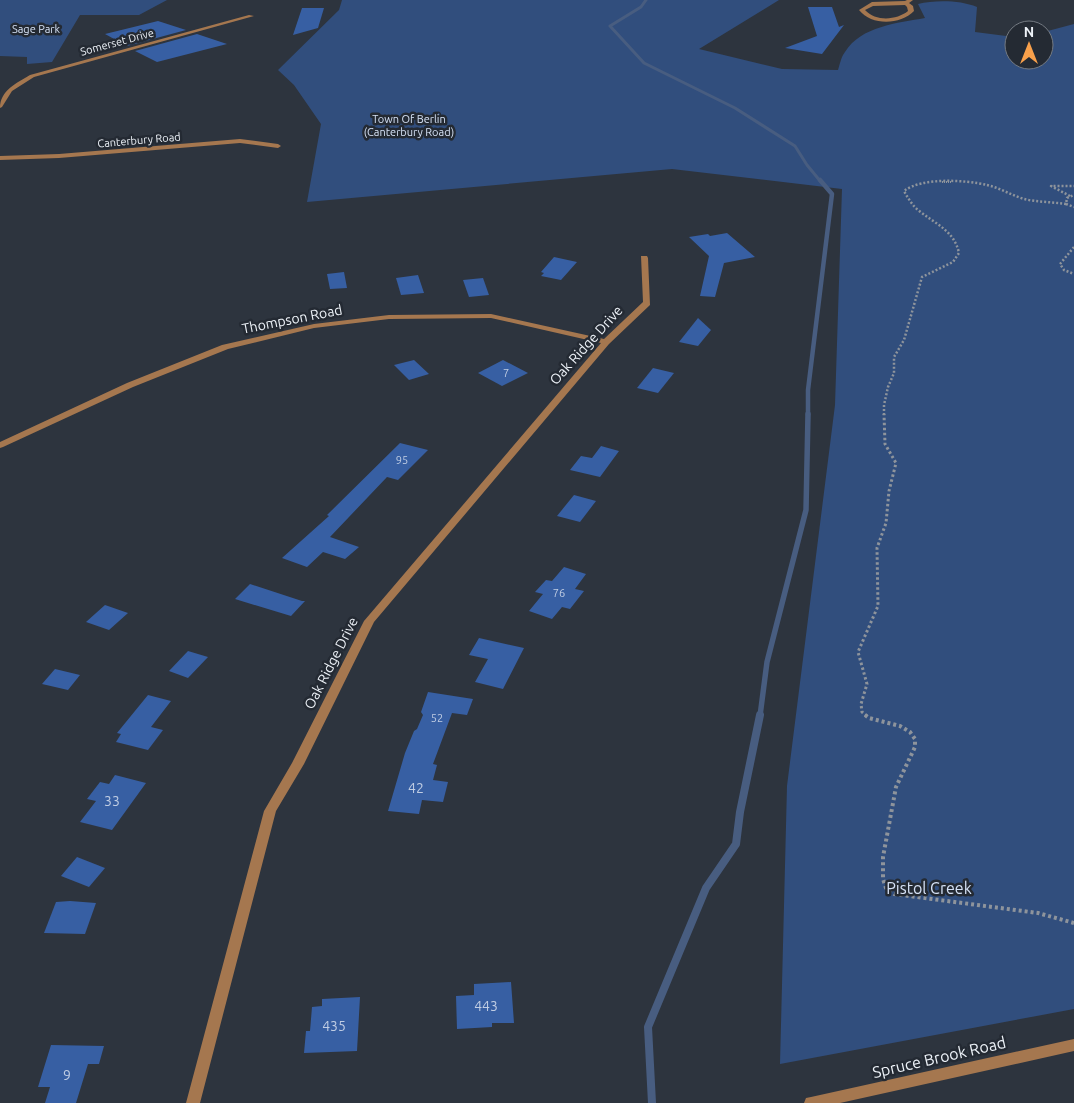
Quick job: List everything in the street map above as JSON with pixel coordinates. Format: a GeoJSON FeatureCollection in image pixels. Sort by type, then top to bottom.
{"type":"FeatureCollection","features":[{"type":"Feature","properties":{"kind":"street"},"geometry":{"type":"LineString","coordinates":[[908,1],[911,11],[905,16],[898,18],[873,18],[864,14],[862,10],[872,4],[908,1]]}},
{"type":"Feature","properties":{"kind":"street","name":"Somerset Drive"},"geometry":{"type":"LineString","coordinates":[[0,106],[10,90],[32,76],[251,16]]}},
{"type":"Feature","properties":{"kind":"street","name":"Canterbury Road"},"geometry":{"type":"LineString","coordinates":[[0,158],[59,156],[240,141],[278,146]]}},
{"type":"Feature","properties":{"kind":"street","name":"Oak Ridge Drive"},"geometry":{"type":"LineString","coordinates":[[193,1103],[270,812],[298,764],[368,621],[606,342],[646,303],[644,258]]}},
{"type":"Feature","properties":{"kind":"street","name":"Thompson Road"},"geometry":{"type":"LineString","coordinates":[[0,445],[130,385],[225,347],[314,326],[389,317],[490,316],[606,342]]}},
{"type":"Feature","properties":{"kind":"street","name":"Spruce Brook Road"},"geometry":{"type":"LineString","coordinates":[[811,1103],[1074,1044]]}},
{"type":"Feature","properties":{"kind":"path"},"geometry":{"type":"LineString","coordinates":[[1074,207],[1066,204],[1030,200],[975,183],[911,184],[904,191],[917,209],[954,236],[959,253],[953,262],[922,277],[904,340],[894,357],[894,373],[888,387],[884,405],[885,444],[896,463],[889,492],[886,522],[877,548],[878,606],[858,652],[867,684],[861,704],[862,712],[869,718],[900,726],[910,732],[915,739],[915,747],[896,787],[883,857],[883,879],[886,888],[894,894],[1038,913],[1074,923]]}},
{"type":"Feature","properties":{"kind":"path"},"geometry":{"type":"LineString","coordinates":[[1066,204],[1068,198],[1072,196],[1051,186],[1074,186]]}},
{"type":"Feature","properties":{"kind":"path"},"geometry":{"type":"LineString","coordinates":[[1074,247],[1060,264],[1064,270],[1074,274]]}},
{"type":"Feature","properties":{"kind":"green space","name":"Sage Park"},"geometry":{"type":"Polygon","coordinates":[[[0,0],[167,0],[139,15],[80,15],[52,62],[27,64],[27,57],[0,56],[0,0]]]}},
{"type":"Feature","properties":{"kind":"green space","name":"Pistol Creek"},"geometry":{"type":"Polygon","coordinates":[[[342,0],[779,0],[699,49],[782,69],[838,70],[844,54],[860,36],[881,27],[925,18],[918,4],[940,1],[977,7],[975,32],[1004,36],[1004,70],[1054,70],[1054,29],[1074,24],[1074,1009],[780,1064],[787,786],[835,405],[842,189],[672,169],[307,202],[321,124],[294,85],[278,70],[339,10],[342,0]]]}},
{"type":"Feature","properties":{"kind":"building"},"geometry":{"type":"Polygon","coordinates":[[[808,7],[832,7],[839,27],[844,25],[822,54],[785,48],[817,36],[808,7]]]}},
{"type":"Feature","properties":{"kind":"building"},"geometry":{"type":"Polygon","coordinates":[[[302,8],[324,8],[318,28],[293,35],[302,8]]]}},
{"type":"Feature","properties":{"kind":"building"},"geometry":{"type":"Polygon","coordinates":[[[158,21],[186,30],[127,46],[105,34],[158,21]]]}},
{"type":"Feature","properties":{"kind":"building"},"geometry":{"type":"Polygon","coordinates":[[[197,34],[227,44],[157,62],[135,51],[197,34]]]}},
{"type":"Feature","properties":{"kind":"building"},"geometry":{"type":"Polygon","coordinates":[[[727,233],[755,257],[724,263],[715,297],[700,296],[709,256],[689,237],[727,233]]]}},
{"type":"Feature","properties":{"kind":"building"},"geometry":{"type":"Polygon","coordinates":[[[554,257],[577,262],[561,280],[541,276],[544,273],[541,272],[554,257]]]}},
{"type":"Feature","properties":{"kind":"building"},"geometry":{"type":"Polygon","coordinates":[[[344,272],[347,288],[330,289],[327,274],[344,272]]]}},
{"type":"Feature","properties":{"kind":"building"},"geometry":{"type":"Polygon","coordinates":[[[418,275],[424,293],[401,295],[396,278],[418,275]]]}},
{"type":"Feature","properties":{"kind":"building"},"geometry":{"type":"Polygon","coordinates":[[[483,278],[489,295],[469,297],[463,280],[483,278]]]}},
{"type":"Feature","properties":{"kind":"building"},"geometry":{"type":"Polygon","coordinates":[[[698,318],[711,330],[698,346],[679,342],[698,318]]]}},
{"type":"Feature","properties":{"kind":"building"},"geometry":{"type":"Polygon","coordinates":[[[414,360],[429,374],[409,380],[394,365],[414,360]]]}},
{"type":"Feature","properties":{"kind":"building"},"geometry":{"type":"Polygon","coordinates":[[[503,360],[528,373],[502,386],[478,373],[503,360]]]}},
{"type":"Feature","properties":{"kind":"building"},"geometry":{"type":"Polygon","coordinates":[[[653,368],[674,373],[658,393],[637,388],[653,368]]]}},
{"type":"Feature","properties":{"kind":"building"},"geometry":{"type":"Polygon","coordinates":[[[400,443],[428,450],[398,480],[387,477],[330,537],[359,547],[345,559],[323,552],[307,567],[282,558],[329,516],[327,515],[400,443]]]}},
{"type":"Feature","properties":{"kind":"building"},"geometry":{"type":"Polygon","coordinates":[[[601,446],[619,451],[600,477],[570,470],[581,456],[592,458],[601,446]]]}},
{"type":"Feature","properties":{"kind":"building"},"geometry":{"type":"Polygon","coordinates":[[[574,495],[596,501],[580,522],[557,516],[574,495]]]}},
{"type":"Feature","properties":{"kind":"building"},"geometry":{"type":"Polygon","coordinates":[[[564,567],[586,574],[575,589],[584,591],[570,609],[562,607],[552,619],[529,611],[543,594],[535,592],[546,580],[552,581],[564,567]]]}},
{"type":"Feature","properties":{"kind":"building"},"geometry":{"type":"Polygon","coordinates":[[[250,584],[305,601],[291,616],[235,599],[250,584]]]}},
{"type":"Feature","properties":{"kind":"building"},"geometry":{"type":"Polygon","coordinates":[[[105,605],[128,613],[109,630],[86,622],[105,605]]]}},
{"type":"Feature","properties":{"kind":"building"},"geometry":{"type":"Polygon","coordinates":[[[479,638],[524,648],[503,689],[475,682],[488,659],[469,655],[479,638]]]}},
{"type":"Feature","properties":{"kind":"building"},"geometry":{"type":"Polygon","coordinates":[[[188,651],[208,657],[188,678],[169,671],[188,651]]]}},
{"type":"Feature","properties":{"kind":"building"},"geometry":{"type":"Polygon","coordinates":[[[55,669],[80,675],[68,690],[42,684],[55,669]]]}},
{"type":"Feature","properties":{"kind":"building"},"geometry":{"type":"Polygon","coordinates":[[[428,692],[473,699],[467,715],[452,713],[433,764],[437,765],[433,780],[448,782],[443,802],[422,800],[419,814],[388,811],[405,753],[423,715],[421,712],[428,692]]]}},
{"type":"Feature","properties":{"kind":"building"},"geometry":{"type":"Polygon","coordinates":[[[148,695],[171,701],[151,727],[163,730],[148,750],[116,742],[121,734],[117,733],[148,695]]]}},
{"type":"Feature","properties":{"kind":"building"},"geometry":{"type":"Polygon","coordinates":[[[115,775],[146,783],[112,830],[80,822],[96,801],[87,799],[100,782],[109,784],[115,775]]]}},
{"type":"Feature","properties":{"kind":"building"},"geometry":{"type":"Polygon","coordinates":[[[77,857],[105,868],[89,887],[61,876],[77,857]]]}},
{"type":"Feature","properties":{"kind":"building"},"geometry":{"type":"Polygon","coordinates":[[[56,902],[96,903],[85,934],[44,933],[56,902]]]}},
{"type":"Feature","properties":{"kind":"building"},"geometry":{"type":"Polygon","coordinates":[[[511,982],[514,1023],[492,1023],[492,1027],[457,1029],[456,996],[474,995],[474,984],[511,982]]]}},
{"type":"Feature","properties":{"kind":"building"},"geometry":{"type":"Polygon","coordinates":[[[360,997],[357,1051],[304,1053],[306,1031],[310,1031],[312,1007],[322,1006],[322,999],[360,997]]]}},
{"type":"Feature","properties":{"kind":"building"},"geometry":{"type":"Polygon","coordinates":[[[51,1045],[104,1046],[99,1064],[88,1064],[76,1103],[45,1103],[50,1087],[38,1087],[51,1045]]]}},
{"type":"Feature","properties":{"kind":"waterway"},"geometry":{"type":"LineString","coordinates":[[646,0],[641,7],[610,26],[644,63],[735,108],[795,146],[821,182]]}},
{"type":"Feature","properties":{"kind":"waterway"},"geometry":{"type":"LineString","coordinates":[[808,414],[808,390],[832,194],[820,180]]}},
{"type":"Feature","properties":{"kind":"waterway"},"geometry":{"type":"LineString","coordinates":[[760,716],[767,662],[806,510],[808,414]]}},
{"type":"Feature","properties":{"kind":"waterway"},"geometry":{"type":"LineString","coordinates":[[652,1103],[648,1027],[706,888],[736,844],[740,812],[760,715]]}},
{"type":"Feature","properties":{"kind":"park label","name":"Town Of Berlin (Canterbury Road)"},"geometry":{"type":"Point","coordinates":[409,125]}}]}
